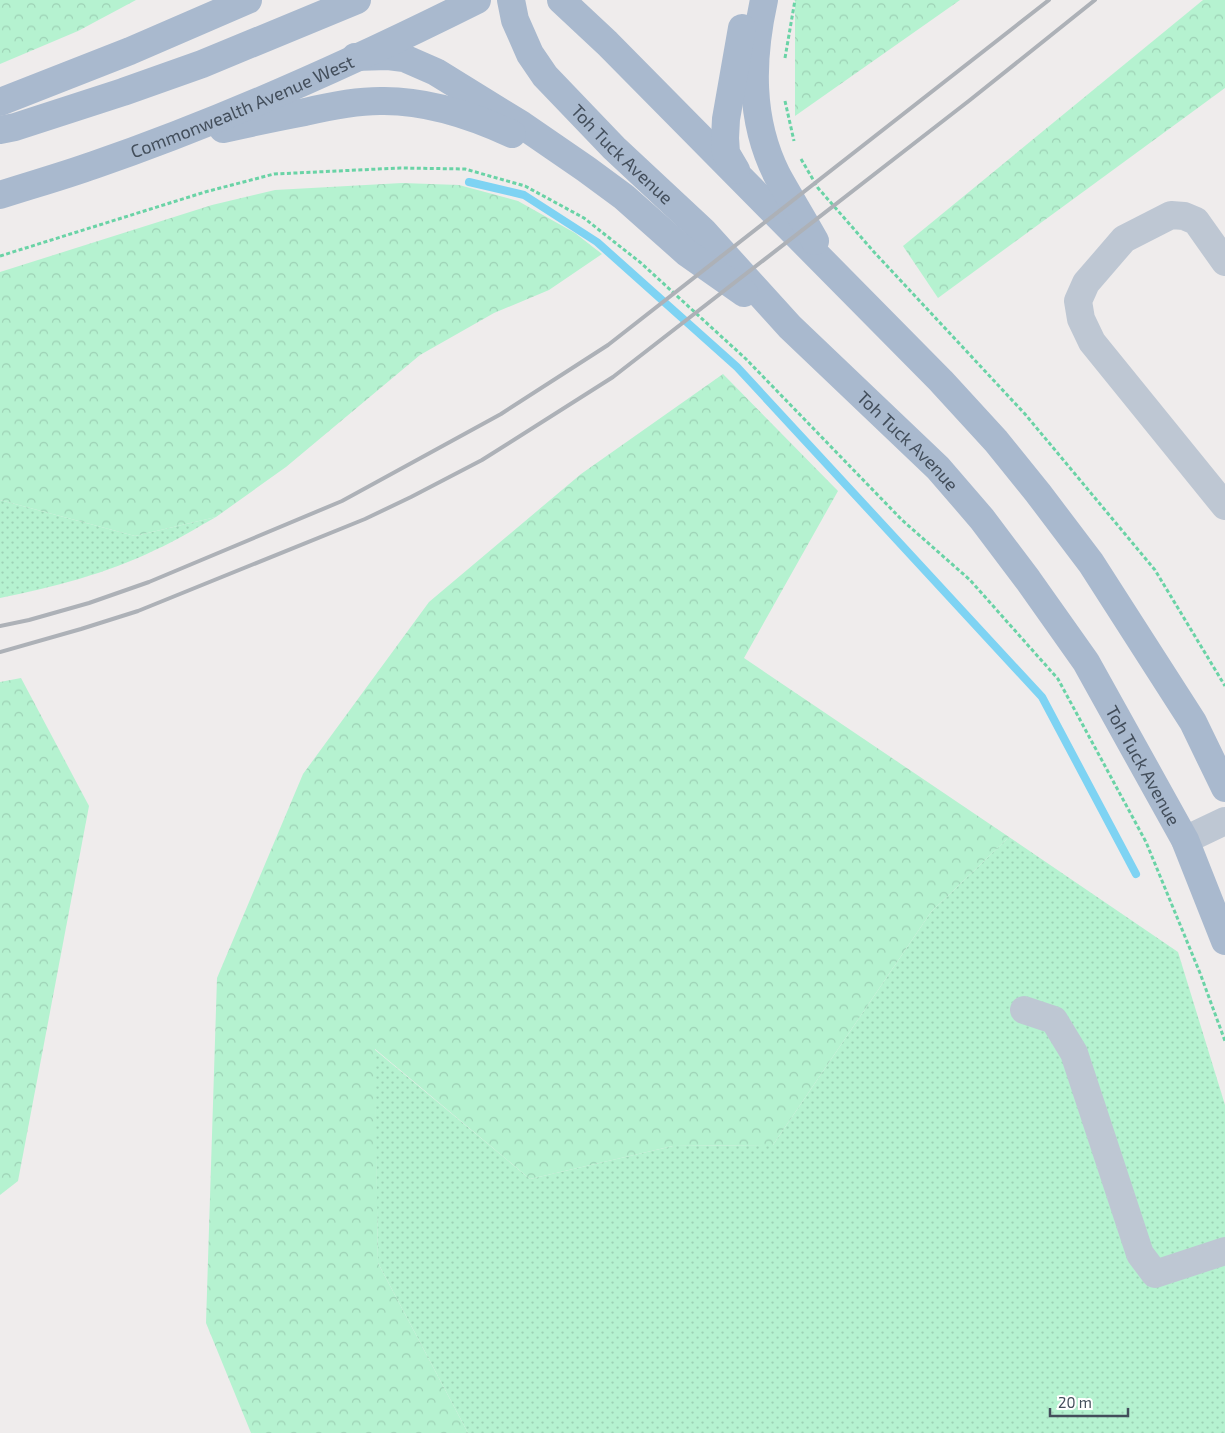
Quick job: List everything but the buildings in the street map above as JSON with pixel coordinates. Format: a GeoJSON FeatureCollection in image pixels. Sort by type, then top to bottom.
{"type":"FeatureCollection","features":[{"type":"Feature","properties":{"kind":"main road"},"geometry":{"type":"LineString","coordinates":[[0,102],[130,51],[248,0]]}},
{"type":"Feature","properties":{"kind":"main road"},"geometry":{"type":"LineString","coordinates":[[0,130],[15,127],[123,92],[202,64],[357,0]]}},
{"type":"Feature","properties":{"kind":"main road","name":"Commonwealth Avenue West"},"geometry":{"type":"LineString","coordinates":[[0,195],[93,166],[156,143],[276,94],[476,0]]}},
{"type":"Feature","properties":{"kind":"main road","name":"Toh Tuck Avenue"},"geometry":{"type":"LineString","coordinates":[[511,0],[516,20],[530,54],[545,76],[614,148],[703,231],[790,327],[938,468],[982,519],[1086,662],[1186,840],[1225,941]]}},
{"type":"Feature","properties":{"kind":"main road"},"geometry":{"type":"LineString","coordinates":[[561,0],[752,189],[940,381],[996,441],[1091,563],[1193,722],[1225,788]]}},
{"type":"Feature","properties":{"kind":"main road"},"geometry":{"type":"LineString","coordinates":[[750,0],[744,20],[726,119],[725,138],[726,152],[734,168],[752,189]]}},
{"type":"Feature","properties":{"kind":"main road"},"geometry":{"type":"LineString","coordinates":[[764,0],[757,33],[754,80],[756,106],[763,136],[777,173],[835,274]]}},
{"type":"Feature","properties":{"kind":"main road"},"geometry":{"type":"LineString","coordinates":[[356,57],[388,56],[404,58],[419,63],[522,125],[624,197],[688,253],[790,327]]}},
{"type":"Feature","properties":{"kind":"main road"},"geometry":{"type":"LineString","coordinates":[[156,143],[347,103],[380,101],[416,103],[494,125],[586,169]]}},
{"type":"Feature","properties":{"kind":"street"},"geometry":{"type":"LineString","coordinates":[[1225,262],[1196,221],[1184,216],[1171,215],[1124,240],[1086,283],[1078,301],[1081,320],[1092,342],[1225,506]]}},
{"type":"Feature","properties":{"kind":"street"},"geometry":{"type":"LineString","coordinates":[[1186,840],[1225,821]]}},
{"type":"Feature","properties":{"kind":"street"},"geometry":{"type":"LineString","coordinates":[[1024,1010],[1054,1020],[1074,1053],[1140,1254],[1155,1274],[1225,1251]]}},
{"type":"Feature","properties":{"kind":"path"},"geometry":{"type":"LineString","coordinates":[[784,64],[795,0]]}},
{"type":"Feature","properties":{"kind":"path"},"geometry":{"type":"LineString","coordinates":[[783,92],[796,150]]}},
{"type":"Feature","properties":{"kind":"path"},"geometry":{"type":"LineString","coordinates":[[801,158],[818,188],[874,252],[1025,414],[1154,570],[1225,686]]}},
{"type":"Feature","properties":{"kind":"path"},"geometry":{"type":"LineString","coordinates":[[0,256],[205,192],[274,174],[400,168],[465,169],[525,186],[584,218],[641,263],[746,359],[902,520],[970,580],[1058,679],[1146,842],[1200,973],[1225,1041]]}},
{"type":"Feature","properties":{"kind":"green space"},"geometry":{"type":"Polygon","coordinates":[[[0,0],[136,0],[78,31],[0,64],[0,0]]]}},
{"type":"Feature","properties":{"kind":"green space"},"geometry":{"type":"Polygon","coordinates":[[[795,0],[960,0],[795,116],[795,0]]]}},
{"type":"Feature","properties":{"kind":"green space"},"geometry":{"type":"Polygon","coordinates":[[[1203,0],[1225,0],[1225,88],[938,298],[903,246],[1203,0]]]}},
{"type":"Feature","properties":{"kind":"green space"},"geometry":{"type":"Polygon","coordinates":[[[402,183],[459,185],[518,201],[575,233],[602,254],[549,290],[494,313],[420,355],[286,467],[216,517],[135,536],[0,500],[0,272],[212,205],[275,190],[402,183]]]}},
{"type":"Feature","properties":{"kind":"green space"},"geometry":{"type":"Polygon","coordinates":[[[723,374],[838,491],[744,658],[1009,837],[931,912],[773,1145],[673,1146],[530,1179],[375,1049],[378,1263],[468,1433],[251,1433],[206,1323],[217,978],[303,774],[429,602],[581,474],[723,374]]]}},
{"type":"Feature","properties":{"kind":"green space"},"geometry":{"type":"Polygon","coordinates":[[[0,500],[135,536],[216,517],[171,543],[118,566],[39,590],[0,598],[0,500]]]}},
{"type":"Feature","properties":{"kind":"green space"},"geometry":{"type":"Polygon","coordinates":[[[21,678],[89,806],[18,1181],[0,1195],[0,682],[21,678]]]}},
{"type":"Feature","properties":{"kind":"green space"},"geometry":{"type":"Polygon","coordinates":[[[1009,837],[1178,952],[1225,1105],[1225,1433],[468,1433],[378,1263],[374,1049],[530,1179],[673,1146],[773,1145],[931,912],[1009,837]]]}},
{"type":"Feature","properties":{"kind":"waterway"},"geometry":{"type":"LineString","coordinates":[[469,182],[524,195],[597,242],[737,367],[1042,697],[1136,874]]}},
{"type":"Feature","properties":{"kind":"railway"},"geometry":{"type":"LineString","coordinates":[[0,626],[89,603],[149,582],[342,501],[501,414],[608,345],[1049,0]]}},
{"type":"Feature","properties":{"kind":"railway"},"geometry":{"type":"LineString","coordinates":[[0,652],[138,611],[365,519],[482,460],[613,377],[970,100],[1095,0]]}}]}
